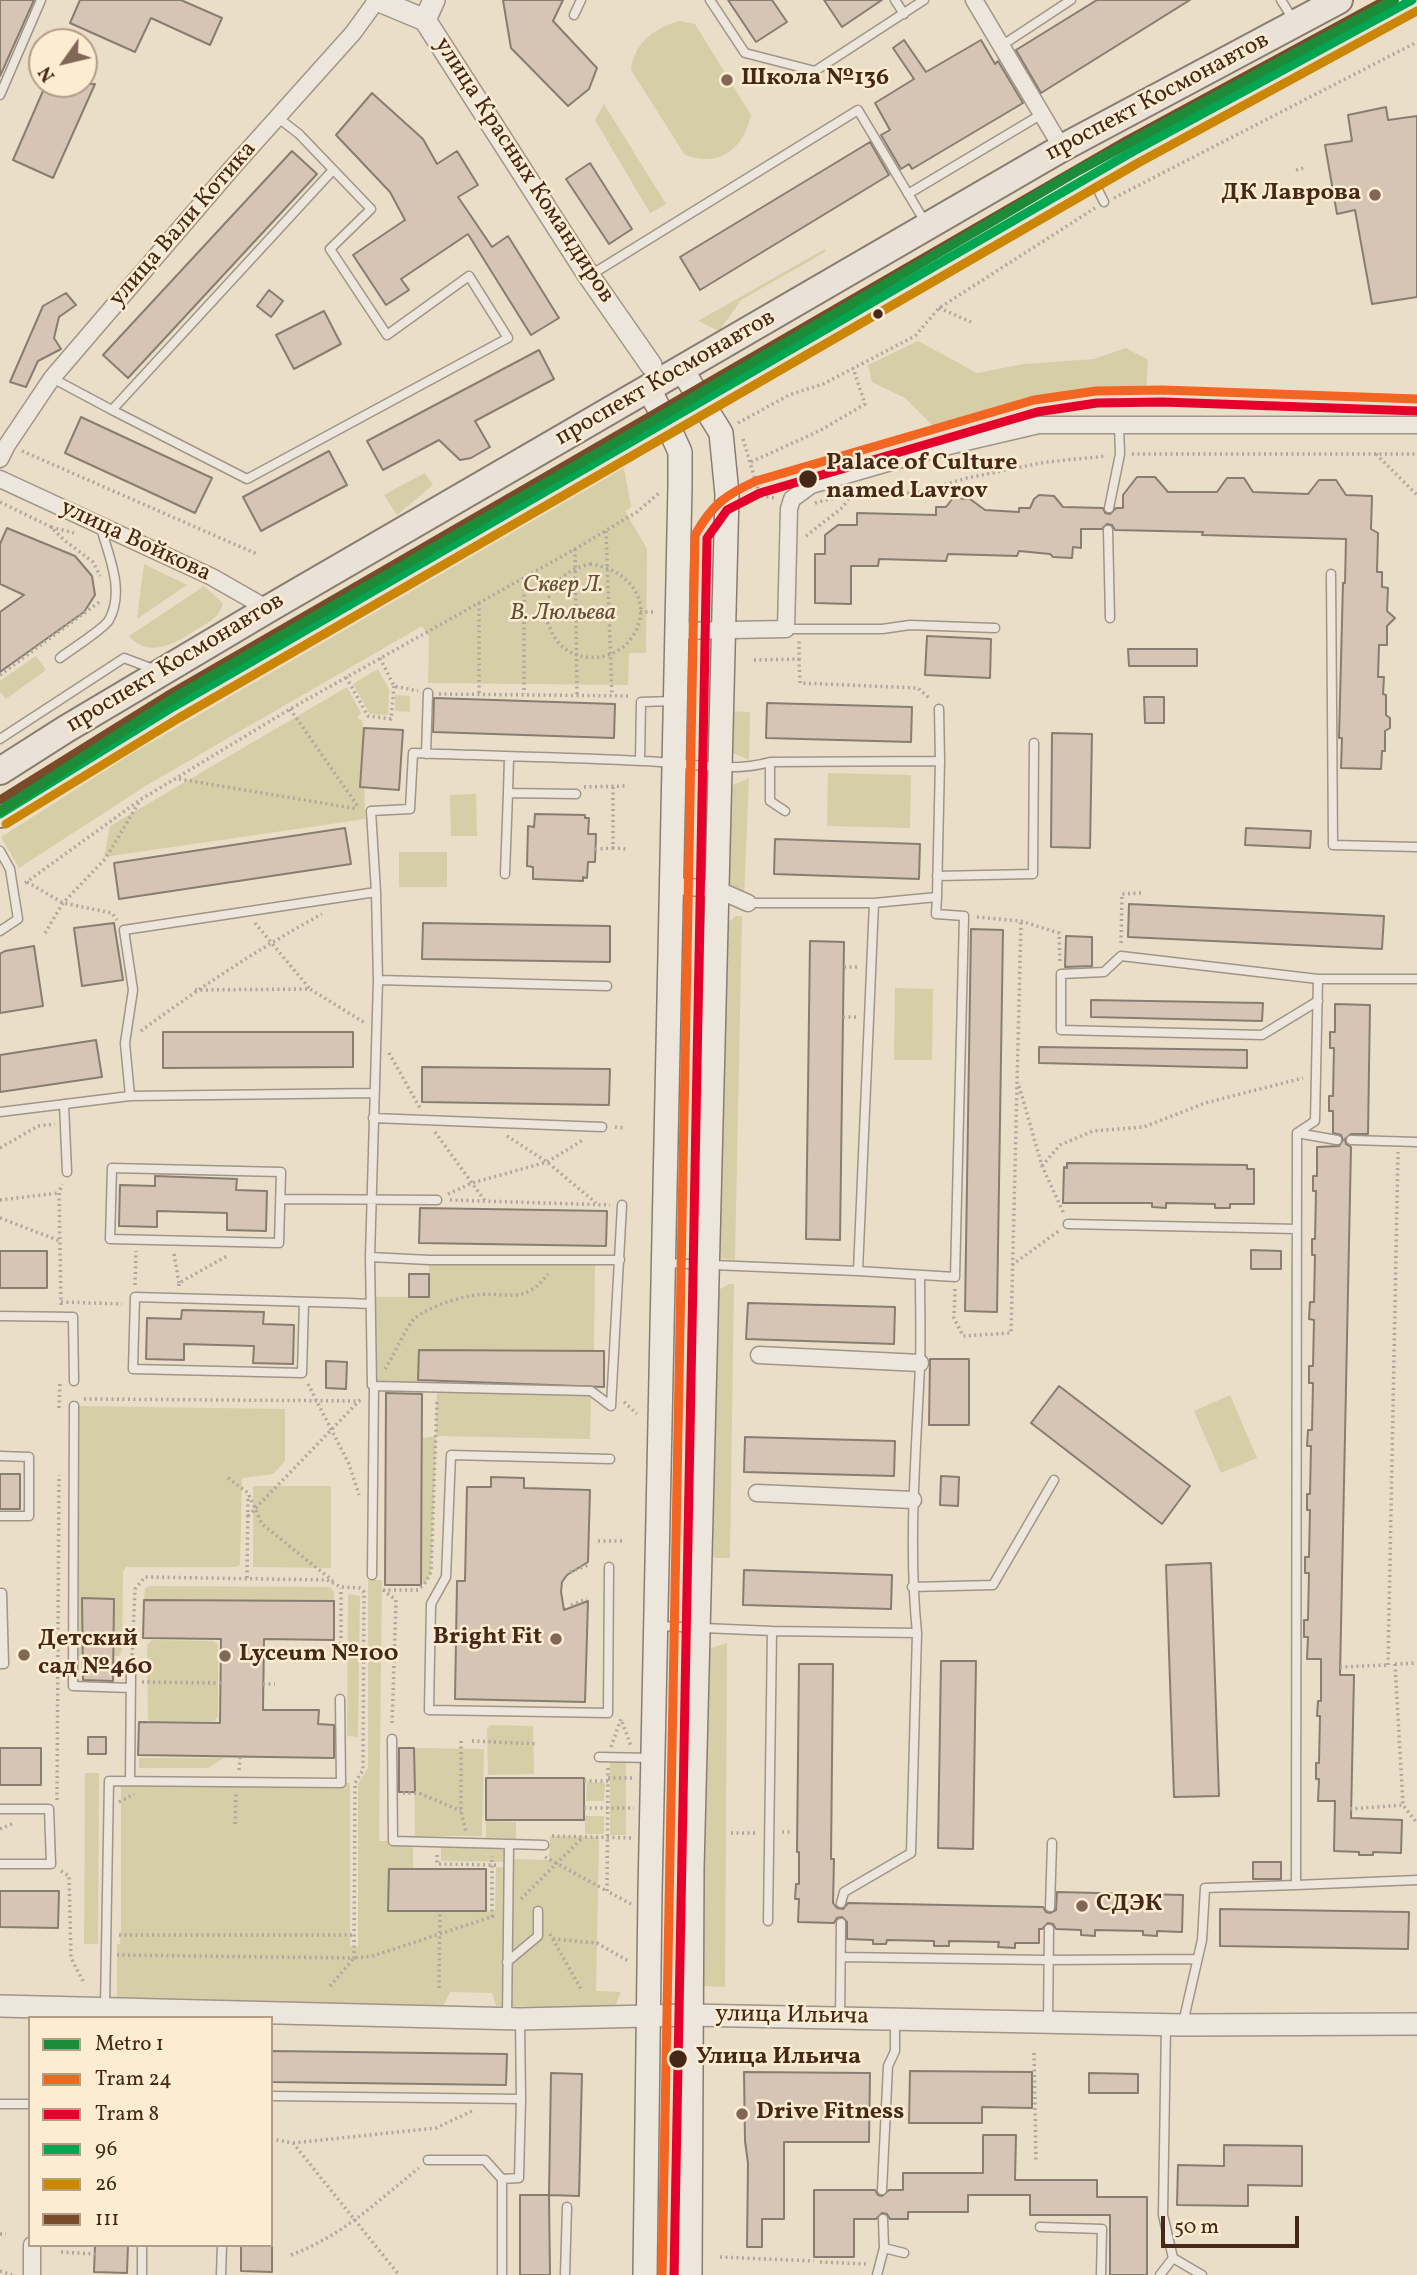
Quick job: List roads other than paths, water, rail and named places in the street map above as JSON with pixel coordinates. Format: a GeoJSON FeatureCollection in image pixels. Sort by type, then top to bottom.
{"type":"FeatureCollection","features":[{"type":"Feature","properties":{"kind":"main road","name":"проспект Космонавтов"},"geometry":{"type":"LineString","coordinates":[[0,771],[650,377],[682,370],[1062,148],[1339,0]]}},
{"type":"Feature","properties":{"kind":"main road","name":"проспект Космонавтов"},"geometry":{"type":"LineString","coordinates":[[0,814],[173,707],[704,403],[1091,176],[1412,0]]}},
{"type":"Feature","properties":{"kind":"main road"},"geometry":{"type":"LineString","coordinates":[[682,370],[721,433],[726,506],[697,1628],[690,2015],[690,2275]]}},
{"type":"Feature","properties":{"kind":"main road"},"geometry":{"type":"LineString","coordinates":[[645,2275],[648,2016],[644,1758],[656,1626],[680,452],[650,377]]}},
{"type":"Feature","properties":{"kind":"street","name":"улица Красных Командиров"},"geometry":{"type":"LineString","coordinates":[[377,0],[425,20],[589,276],[650,377]]}},
{"type":"Feature","properties":{"kind":"street","name":"улица Вали Котика"},"geometry":{"type":"LineString","coordinates":[[3,452],[52,378],[353,33],[377,0]]}},
{"type":"Feature","properties":{"kind":"street"},"geometry":{"type":"LineString","coordinates":[[425,20],[434,0]]}},
{"type":"Feature","properties":{"kind":"street"},"geometry":{"type":"LineString","coordinates":[[974,0],[1062,148]]}},
{"type":"Feature","properties":{"kind":"street"},"geometry":{"type":"LineString","coordinates":[[677,631],[786,629],[789,509],[792,499],[811,485],[936,449],[1039,425],[1417,425]]}},
{"type":"Feature","properties":{"kind":"street","name":"улица Войкова"},"geometry":{"type":"LineString","coordinates":[[0,479],[212,577],[268,609]]}},
{"type":"Feature","properties":{"kind":"street"},"geometry":{"type":"LineString","coordinates":[[673,886],[716,889],[748,904]]}},
{"type":"Feature","properties":{"kind":"street"},"geometry":{"type":"LineString","coordinates":[[759,1355],[920,1363]]}},
{"type":"Feature","properties":{"kind":"street"},"geometry":{"type":"LineString","coordinates":[[757,1493],[913,1500]]}},
{"type":"Feature","properties":{"kind":"street","name":"улица Ильича"},"geometry":{"type":"LineString","coordinates":[[0,2006],[36,2012],[105,2010],[513,2019],[690,2015],[1174,2025],[1417,2024]]}},
{"type":"Feature","properties":{"kind":"street"},"geometry":{"type":"LineString","coordinates":[[32,2247],[32,2275]]}},
{"type":"Feature","properties":{"kind":"lane"},"geometry":{"type":"LineString","coordinates":[[0,95],[41,0]]}},
{"type":"Feature","properties":{"kind":"lane"},"geometry":{"type":"LineString","coordinates":[[574,15],[581,0]]}},
{"type":"Feature","properties":{"kind":"lane"},"geometry":{"type":"LineString","coordinates":[[710,0],[745,53],[815,71],[924,0]]}},
{"type":"Feature","properties":{"kind":"lane"},"geometry":{"type":"LineString","coordinates":[[895,0],[904,14]]}},
{"type":"Feature","properties":{"kind":"lane"},"geometry":{"type":"LineString","coordinates":[[1001,46],[1071,0]]}},
{"type":"Feature","properties":{"kind":"lane"},"geometry":{"type":"LineString","coordinates":[[1281,0],[1296,24]]}},
{"type":"Feature","properties":{"kind":"lane"},"geometry":{"type":"LineString","coordinates":[[589,276],[858,110],[928,227]]}},
{"type":"Feature","properties":{"kind":"lane"},"geometry":{"type":"LineString","coordinates":[[908,194],[1042,114]]}},
{"type":"Feature","properties":{"kind":"lane"},"geometry":{"type":"LineString","coordinates":[[52,378],[247,479],[508,338],[468,276],[387,335],[330,249],[371,209],[299,134],[278,117]]}},
{"type":"Feature","properties":{"kind":"lane"},"geometry":{"type":"LineString","coordinates":[[111,410],[334,170]]}},
{"type":"Feature","properties":{"kind":"lane"},"geometry":{"type":"LineString","coordinates":[[1091,176],[1104,202]]}},
{"type":"Feature","properties":{"kind":"lane"},"geometry":{"type":"LineString","coordinates":[[1109,508],[1120,454],[1119,425]]}},
{"type":"Feature","properties":{"kind":"lane"},"geometry":{"type":"LineString","coordinates":[[60,658],[108,622],[116,596],[114,569],[100,525]]}},
{"type":"Feature","properties":{"kind":"lane"},"geometry":{"type":"LineString","coordinates":[[1108,530],[1110,618]]}},
{"type":"Feature","properties":{"kind":"lane"},"geometry":{"type":"LineString","coordinates":[[1331,574],[1333,845],[1417,847]]}},
{"type":"Feature","properties":{"kind":"lane"},"geometry":{"type":"LineString","coordinates":[[786,629],[882,629],[910,625],[995,628]]}},
{"type":"Feature","properties":{"kind":"lane"},"geometry":{"type":"LineString","coordinates":[[0,739],[124,658],[161,672]]}},
{"type":"Feature","properties":{"kind":"lane"},"geometry":{"type":"LineString","coordinates":[[426,754],[428,693]]}},
{"type":"Feature","properties":{"kind":"lane"},"geometry":{"type":"LineString","coordinates":[[640,760],[641,702],[677,701]]}},
{"type":"Feature","properties":{"kind":"lane"},"geometry":{"type":"LineString","coordinates":[[664,1263],[955,1277],[964,916],[936,914],[939,709]]}},
{"type":"Feature","properties":{"kind":"lane"},"geometry":{"type":"LineString","coordinates":[[937,876],[1033,874],[1034,743]]}},
{"type":"Feature","properties":{"kind":"lane"},"geometry":{"type":"LineString","coordinates":[[372,1575],[374,1386],[370,1257],[378,980],[371,811],[410,809],[413,753],[640,760],[719,768],[752,767],[770,762],[940,761]]}},
{"type":"Feature","properties":{"kind":"lane"},"geometry":{"type":"LineString","coordinates":[[505,874],[509,757]]}},
{"type":"Feature","properties":{"kind":"lane"},"geometry":{"type":"LineString","coordinates":[[770,762],[770,801],[785,811]]}},
{"type":"Feature","properties":{"kind":"lane"},"geometry":{"type":"LineString","coordinates":[[508,793],[576,794]]}},
{"type":"Feature","properties":{"kind":"lane"},"geometry":{"type":"LineString","coordinates":[[0,851],[10,869],[18,919],[0,931]]}},
{"type":"Feature","properties":{"kind":"lane"},"geometry":{"type":"LineString","coordinates":[[130,1096],[125,1043],[133,990],[124,930],[376,892]]}},
{"type":"Feature","properties":{"kind":"lane"},"geometry":{"type":"LineString","coordinates":[[748,904],[874,903],[937,897]]}},
{"type":"Feature","properties":{"kind":"lane"},"geometry":{"type":"LineString","coordinates":[[858,1271],[874,903]]}},
{"type":"Feature","properties":{"kind":"lane"},"geometry":{"type":"LineString","coordinates":[[1318,1001],[1262,1035],[1061,1030],[1060,974],[1104,972],[1121,956],[1318,979],[1417,979]]}},
{"type":"Feature","properties":{"kind":"lane"},"geometry":{"type":"LineString","coordinates":[[1297,1133],[1315,1121],[1318,979]]}},
{"type":"Feature","properties":{"kind":"lane"},"geometry":{"type":"LineString","coordinates":[[378,980],[607,986]]}},
{"type":"Feature","properties":{"kind":"lane"},"geometry":{"type":"LineString","coordinates":[[0,1112],[130,1096],[374,1093]]}},
{"type":"Feature","properties":{"kind":"lane"},"geometry":{"type":"LineString","coordinates":[[64,1104],[67,1172]]}},
{"type":"Feature","properties":{"kind":"lane"},"geometry":{"type":"LineString","coordinates":[[373,1118],[602,1127]]}},
{"type":"Feature","properties":{"kind":"lane"},"geometry":{"type":"LineString","coordinates":[[1297,1133],[1337,1140]]}},
{"type":"Feature","properties":{"kind":"lane"},"geometry":{"type":"LineString","coordinates":[[1296,1885],[1297,1133]]}},
{"type":"Feature","properties":{"kind":"lane"},"geometry":{"type":"LineString","coordinates":[[1351,1140],[1417,1142]]}},
{"type":"Feature","properties":{"kind":"lane"},"geometry":{"type":"LineString","coordinates":[[112,1168],[281,1172],[280,1199],[279,1243],[110,1239],[112,1168]]}},
{"type":"Feature","properties":{"kind":"lane"},"geometry":{"type":"LineString","coordinates":[[280,1199],[437,1200]]}},
{"type":"Feature","properties":{"kind":"lane"},"geometry":{"type":"LineString","coordinates":[[374,1386],[590,1391],[611,1406],[622,1206]]}},
{"type":"Feature","properties":{"kind":"lane"},"geometry":{"type":"LineString","coordinates":[[1068,1224],[1297,1229]]}},
{"type":"Feature","properties":{"kind":"lane"},"geometry":{"type":"LineString","coordinates":[[370,1257],[429,1260],[620,1260]]}},
{"type":"Feature","properties":{"kind":"lane"},"geometry":{"type":"LineString","coordinates":[[841,1903],[844,1892],[911,1853],[917,1633],[912,1587],[913,1500],[920,1363],[920,1275]]}},
{"type":"Feature","properties":{"kind":"lane"},"geometry":{"type":"LineString","coordinates":[[304,1302],[302,1373],[133,1369],[135,1301],[177,1299],[304,1302],[370,1304]]}},
{"type":"Feature","properties":{"kind":"lane"},"geometry":{"type":"LineString","coordinates":[[0,1316],[73,1317],[74,1381]]}},
{"type":"Feature","properties":{"kind":"lane"},"geometry":{"type":"LineString","coordinates":[[74,1403],[72,1686],[131,1685]]}},
{"type":"Feature","properties":{"kind":"lane"},"geometry":{"type":"LineString","coordinates":[[609,1567],[608,1713],[429,1710],[431,1604],[446,1577],[451,1455],[610,1459]]}},
{"type":"Feature","properties":{"kind":"lane"},"geometry":{"type":"LineString","coordinates":[[0,1456],[29,1457],[29,1516],[0,1516]]}},
{"type":"Feature","properties":{"kind":"lane"},"geometry":{"type":"LineString","coordinates":[[912,1587],[993,1585],[1054,1480]]}},
{"type":"Feature","properties":{"kind":"lane"},"geometry":{"type":"LineString","coordinates":[[0,1593],[4,1664],[0,1664]]}},
{"type":"Feature","properties":{"kind":"lane"},"geometry":{"type":"LineString","coordinates":[[656,1626],[917,1633]]}},
{"type":"Feature","properties":{"kind":"lane"},"geometry":{"type":"LineString","coordinates":[[768,1921],[772,1631]]}},
{"type":"Feature","properties":{"kind":"lane"},"geometry":{"type":"LineString","coordinates":[[130,1782],[131,1671]]}},
{"type":"Feature","properties":{"kind":"lane"},"geometry":{"type":"LineString","coordinates":[[105,2010],[109,1781],[341,1783],[340,1699]]}},
{"type":"Feature","properties":{"kind":"lane"},"geometry":{"type":"LineString","coordinates":[[392,1739],[393,1841],[544,1845]]}},
{"type":"Feature","properties":{"kind":"lane"},"geometry":{"type":"LineString","coordinates":[[603,1757],[644,1758]]}},
{"type":"Feature","properties":{"kind":"lane"},"geometry":{"type":"LineString","coordinates":[[0,1809],[49,1809],[51,1864],[0,1864]]}},
{"type":"Feature","properties":{"kind":"lane"},"geometry":{"type":"LineString","coordinates":[[1050,1908],[1052,1843]]}},
{"type":"Feature","properties":{"kind":"lane"},"geometry":{"type":"LineString","coordinates":[[502,2179],[519,2178],[521,2099],[507,1962],[509,1844]]}},
{"type":"Feature","properties":{"kind":"lane"},"geometry":{"type":"LineString","coordinates":[[1202,2275],[1173,2258],[1163,2215],[1174,2025],[1202,1940],[1205,1888],[1417,1880]]}},
{"type":"Feature","properties":{"kind":"lane"},"geometry":{"type":"LineString","coordinates":[[507,1962],[538,1936],[538,1911]]}},
{"type":"Feature","properties":{"kind":"lane"},"geometry":{"type":"LineString","coordinates":[[840,2017],[841,1923]]}},
{"type":"Feature","properties":{"kind":"lane"},"geometry":{"type":"LineString","coordinates":[[1048,2022],[1049,1929]]}},
{"type":"Feature","properties":{"kind":"lane"},"geometry":{"type":"LineString","coordinates":[[841,1957],[1197,1959]]}},
{"type":"Feature","properties":{"kind":"lane"},"geometry":{"type":"LineString","coordinates":[[882,2190],[888,2066],[895,2051],[895,2019]]}},
{"type":"Feature","properties":{"kind":"lane"},"geometry":{"type":"LineString","coordinates":[[273,2096],[521,2099]]}},
{"type":"Feature","properties":{"kind":"lane"},"geometry":{"type":"LineString","coordinates":[[0,2104],[28,2104]]}},
{"type":"Feature","properties":{"kind":"lane"},"geometry":{"type":"LineString","coordinates":[[428,2160],[485,2160],[502,2179],[502,2275]]}},
{"type":"Feature","properties":{"kind":"lane"},"geometry":{"type":"LineString","coordinates":[[565,2275],[566,2207]]}},
{"type":"Feature","properties":{"kind":"lane"},"geometry":{"type":"LineString","coordinates":[[877,2275],[884,2248],[883,2219]]}},
{"type":"Feature","properties":{"kind":"lane"},"geometry":{"type":"LineString","coordinates":[[1040,2227],[1102,2229],[1101,2275]]}},
{"type":"Feature","properties":{"kind":"lane"},"geometry":{"type":"LineString","coordinates":[[142,2247],[142,2275]]}},
{"type":"Feature","properties":{"kind":"lane"},"geometry":{"type":"LineString","coordinates":[[221,2275],[222,2247]]}},
{"type":"Feature","properties":{"kind":"lane"},"geometry":{"type":"LineString","coordinates":[[884,2248],[904,2253]]}},
{"type":"Feature","properties":{"kind":"lane"},"geometry":{"type":"LineString","coordinates":[[1160,2275],[1173,2258]]}},
{"type":"Feature","properties":{"kind":"metro line","name":"1"},"geometry":{"type":"LineString","coordinates":[[0,811],[179,695],[648,424],[1079,170],[1394,0]]}},
{"type":"Feature","properties":{"kind":"tram line","name":"24"},"geometry":{"type":"LineString","coordinates":[[662,2275],[695,535],[720,502],[756,481],[1034,400],[1096,391],[1163,390],[1417,399]]}},
{"type":"Feature","properties":{"kind":"tram line","name":"8"},"geometry":{"type":"LineString","coordinates":[[674,2275],[707,538],[727,510],[760,493],[1037,412],[1097,403],[1163,402],[1417,411]]}},
{"type":"Feature","properties":{"kind":"place","name":"Школа №136"},"geometry":{"type":"Point","coordinates":[727,80]}},
{"type":"Feature","properties":{"kind":"place","name":"ДК Лаврова"},"geometry":{"type":"Point","coordinates":[1375,195]}},
{"type":"Feature","properties":{"kind":"place","name":"Palace of Culture named Lavrov"},"geometry":{"type":"Point","coordinates":[808,479]}},
{"type":"Feature","properties":{"kind":"place","name":"Bright Fit"},"geometry":{"type":"Point","coordinates":[556,1639]}},
{"type":"Feature","properties":{"kind":"place","name":"Детский сад №460"},"geometry":{"type":"Point","coordinates":[24,1655]}},
{"type":"Feature","properties":{"kind":"place","name":"Lyceum №100"},"geometry":{"type":"Point","coordinates":[225,1656]}},
{"type":"Feature","properties":{"kind":"place","name":"СДЭК"},"geometry":{"type":"Point","coordinates":[1082,1906]}},
{"type":"Feature","properties":{"kind":"place","name":"Улица Ильича"},"geometry":{"type":"Point","coordinates":[678,2059]}},
{"type":"Feature","properties":{"kind":"place","name":"Drive Fitness"},"geometry":{"type":"Point","coordinates":[742,2114]}},
{"type":"Feature","properties":{"kind":"park label","name":"Сквер Л. В. Люльева"},"geometry":{"type":"Point","coordinates":[563,601]}}]}
